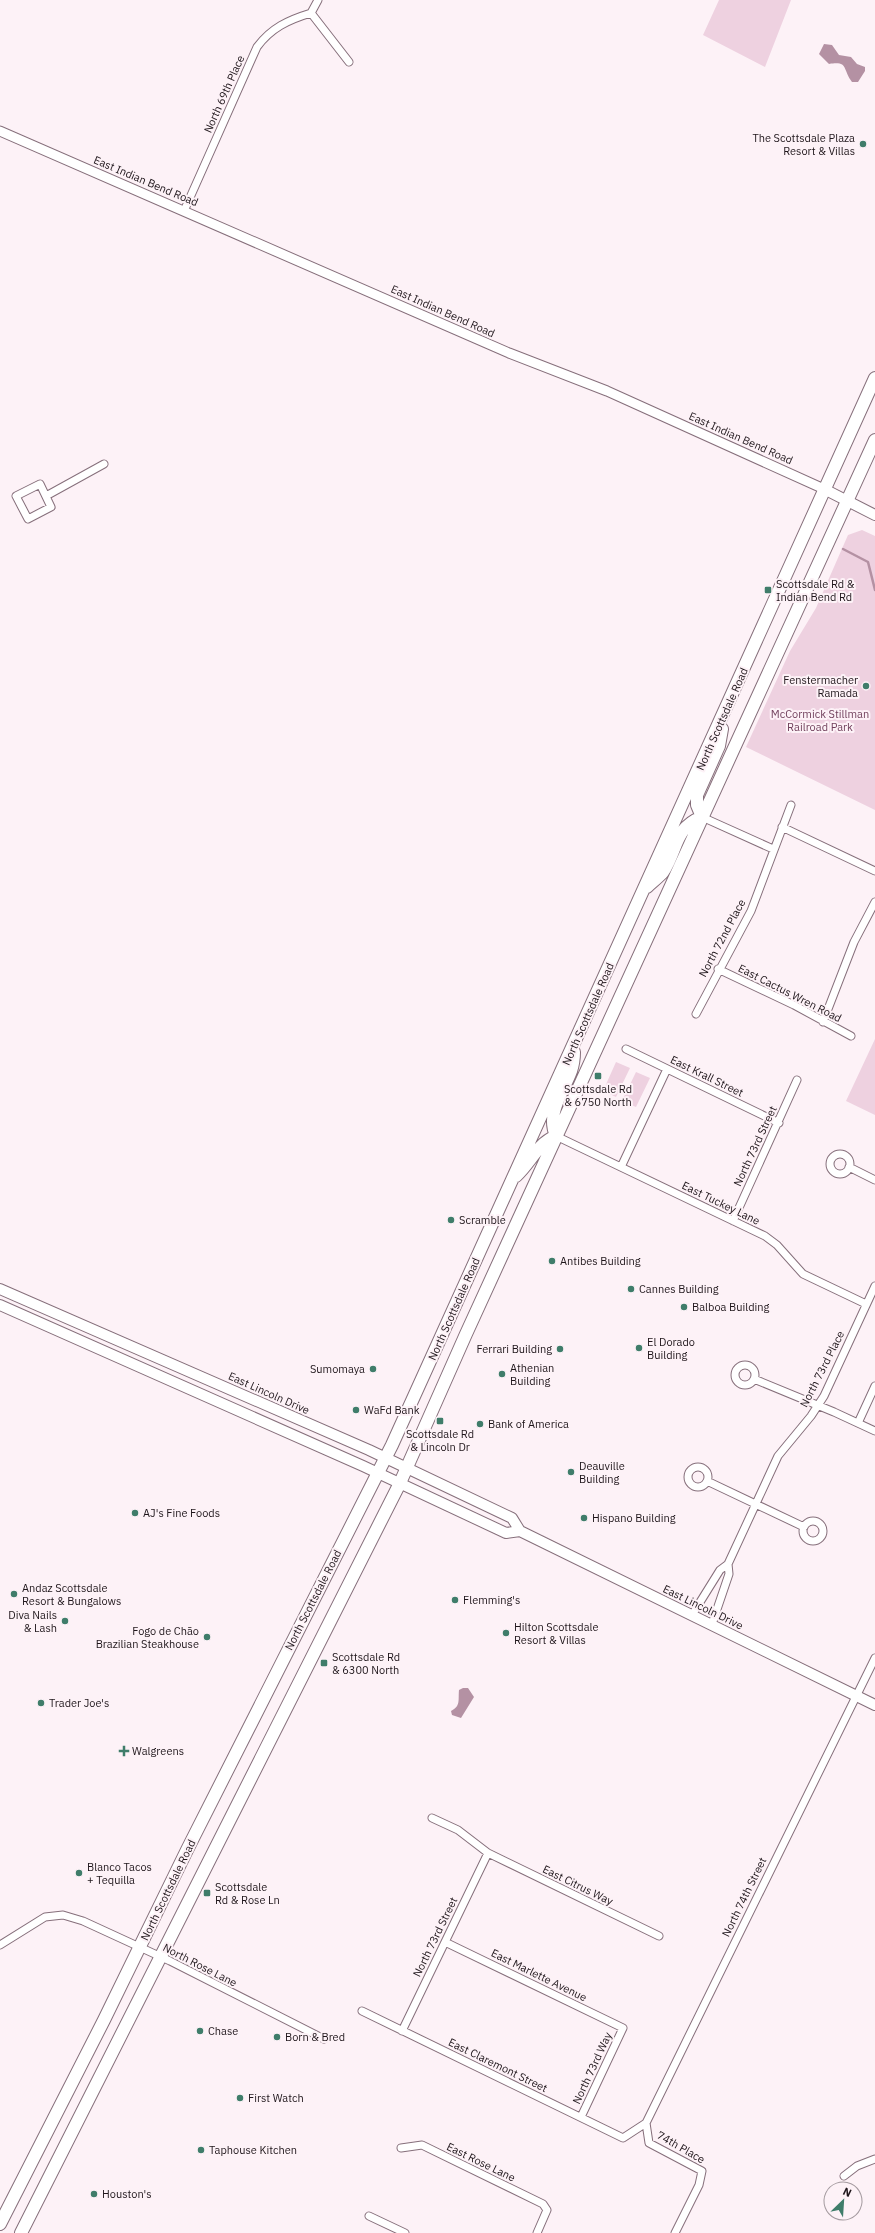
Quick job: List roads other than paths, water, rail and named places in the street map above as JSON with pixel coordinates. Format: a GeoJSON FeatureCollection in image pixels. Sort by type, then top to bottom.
{"type":"FeatureCollection","features":[{"type":"Feature","properties":{"kind":"main road","name":"North Scottsdale Road"},"geometry":{"type":"LineString","coordinates":[[0,2224],[386,1457],[474,1266],[511,1180],[725,712],[875,378]]}},
{"type":"Feature","properties":{"kind":"main road","name":"North Scottsdale Road"},"geometry":{"type":"LineString","coordinates":[[21,2233],[400,1483],[556,1136],[875,440]]}},
{"type":"Feature","properties":{"kind":"main road","name":"East Indian Bend Road"},"geometry":{"type":"LineString","coordinates":[[824,489],[875,516]]}},
{"type":"Feature","properties":{"kind":"main road"},"geometry":{"type":"LineString","coordinates":[[643,890],[663,872],[683,829],[692,821],[702,817],[697,805],[697,795],[719,746],[725,712]]}},
{"type":"Feature","properties":{"kind":"main road"},"geometry":{"type":"LineString","coordinates":[[511,1180],[527,1165],[541,1144],[556,1136],[552,1116],[572,1069],[576,1039]]}},
{"type":"Feature","properties":{"kind":"main road"},"geometry":{"type":"LineString","coordinates":[[474,1266],[493,1275]]}},
{"type":"Feature","properties":{"kind":"main road","name":"East Lincoln Drive"},"geometry":{"type":"LineString","coordinates":[[0,1288],[386,1457],[512,1518],[520,1531],[875,1705]]}},
{"type":"Feature","properties":{"kind":"main road","name":"East Lincoln Drive"},"geometry":{"type":"LineString","coordinates":[[0,1305],[378,1472],[506,1533],[520,1531]]}},
{"type":"Feature","properties":{"kind":"street"},"geometry":{"type":"LineString","coordinates":[[318,0],[311,13],[349,62]]}},
{"type":"Feature","properties":{"kind":"street","name":"North 69th Place"},"geometry":{"type":"LineString","coordinates":[[184,211],[257,47],[265,36],[287,20],[311,13]]}},
{"type":"Feature","properties":{"kind":"street","name":"East Indian Bend Road"},"geometry":{"type":"LineString","coordinates":[[0,131],[509,353],[607,391],[824,489]]}},
{"type":"Feature","properties":{"kind":"street"},"geometry":{"type":"LineString","coordinates":[[46,496],[104,464]]}},
{"type":"Feature","properties":{"kind":"street"},"geometry":{"type":"LineString","coordinates":[[40,484],[46,496],[52,507],[28,519],[16,496],[40,484]]}},
{"type":"Feature","properties":{"kind":"street"},"geometry":{"type":"LineString","coordinates":[[791,805],[782,827],[875,871]]}},
{"type":"Feature","properties":{"kind":"street"},"geometry":{"type":"LineString","coordinates":[[702,817],[773,849]]}},
{"type":"Feature","properties":{"kind":"street","name":"North 72nd Place"},"geometry":{"type":"LineString","coordinates":[[696,1014],[718,969],[751,910],[782,827]]}},
{"type":"Feature","properties":{"kind":"street"},"geometry":{"type":"LineString","coordinates":[[823,1022],[854,942],[875,902]]}},
{"type":"Feature","properties":{"kind":"street","name":"East Cactus Wren Road"},"geometry":{"type":"LineString","coordinates":[[718,969],[789,1002],[851,1036]]}},
{"type":"Feature","properties":{"kind":"street","name":"East Krall Street"},"geometry":{"type":"LineString","coordinates":[[626,1050],[779,1123]]}},
{"type":"Feature","properties":{"kind":"street"},"geometry":{"type":"LineString","coordinates":[[621,1167],[667,1069]]}},
{"type":"Feature","properties":{"kind":"street","name":"North 73rd Street"},"geometry":{"type":"LineString","coordinates":[[733,1221],[779,1123],[797,1080]]}},
{"type":"Feature","properties":{"kind":"street","name":"East Tuckey Lane"},"geometry":{"type":"LineString","coordinates":[[556,1136],[765,1236],[808,1277],[866,1304]]}},
{"type":"Feature","properties":{"kind":"street"},"geometry":{"type":"LineString","coordinates":[[849,1168],[875,1180]]}},
{"type":"Feature","properties":{"kind":"street","name":"North 73rd Place"},"geometry":{"type":"LineString","coordinates":[[692,1615],[720,1570],[728,1564],[778,1456],[817,1406],[875,1286]]}},
{"type":"Feature","properties":{"kind":"street"},"geometry":{"type":"LineString","coordinates":[[754,1379],[875,1431]]}},
{"type":"Feature","properties":{"kind":"street"},"geometry":{"type":"LineString","coordinates":[[858,1423],[875,1386]]}},
{"type":"Feature","properties":{"kind":"street"},"geometry":{"type":"LineString","coordinates":[[707,1481],[804,1527]]}},
{"type":"Feature","properties":{"kind":"street","name":"North 73rd Place"},"geometry":{"type":"LineString","coordinates":[[712,1624],[729,1574],[728,1564]]}},
{"type":"Feature","properties":{"kind":"street","name":"North 74th Street"},"geometry":{"type":"LineString","coordinates":[[646,2123],[875,1658]]}},
{"type":"Feature","properties":{"kind":"street","name":"East Citrus Way"},"geometry":{"type":"LineString","coordinates":[[432,1818],[458,1830],[488,1854],[659,1936]]}},
{"type":"Feature","properties":{"kind":"street","name":"North 73rd Street"},"geometry":{"type":"LineString","coordinates":[[402,2031],[488,1854]]}},
{"type":"Feature","properties":{"kind":"street","name":"North Rose Lane"},"geometry":{"type":"LineString","coordinates":[[0,1945],[45,1917],[63,1915],[103,1928],[324,2039]]}},
{"type":"Feature","properties":{"kind":"street","name":"East Marlette Avenue"},"geometry":{"type":"LineString","coordinates":[[445,1942],[623,2028]]}},
{"type":"Feature","properties":{"kind":"street","name":"East Claremont Street"},"geometry":{"type":"LineString","coordinates":[[362,2011],[623,2138],[646,2123]]}},
{"type":"Feature","properties":{"kind":"street","name":"North 73rd Way"},"geometry":{"type":"LineString","coordinates":[[581,2118],[623,2028]]}},
{"type":"Feature","properties":{"kind":"street","name":"74th Place"},"geometry":{"type":"LineString","coordinates":[[646,2123],[649,2143],[702,2171],[699,2186],[675,2233]]}},
{"type":"Feature","properties":{"kind":"street","name":"East Rose Lane"},"geometry":{"type":"LineString","coordinates":[[401,2148],[422,2145],[543,2204],[547,2210],[537,2233]]}},
{"type":"Feature","properties":{"kind":"street"},"geometry":{"type":"LineString","coordinates":[[844,2176],[858,2166],[875,2159]]}},
{"type":"Feature","properties":{"kind":"street"},"geometry":{"type":"LineString","coordinates":[[370,2216],[405,2233]]}},
{"type":"Feature","properties":{"kind":"waterway"},"geometry":{"type":"LineString","coordinates":[[843,549],[868,562],[875,590]]}},
{"type":"Feature","properties":{"kind":"place","name":"The Scottsdale Plaza Resort & Villas"},"geometry":{"type":"Point","coordinates":[863,144]}},
{"type":"Feature","properties":{"kind":"place","name":"Scottsdale Rd & Indian Bend Rd"},"geometry":{"type":"Point","coordinates":[768,590]}},
{"type":"Feature","properties":{"kind":"place","name":"Fenstermacher Ramada"},"geometry":{"type":"Point","coordinates":[866,686]}},
{"type":"Feature","properties":{"kind":"place","name":"Scottsdale Rd & 6750 North"},"geometry":{"type":"Point","coordinates":[598,1076]}},
{"type":"Feature","properties":{"kind":"place","name":"Scramble"},"geometry":{"type":"Point","coordinates":[451,1220]}},
{"type":"Feature","properties":{"kind":"place","name":"Antibes Building"},"geometry":{"type":"Point","coordinates":[552,1261]}},
{"type":"Feature","properties":{"kind":"place","name":"Cannes Building"},"geometry":{"type":"Point","coordinates":[631,1289]}},
{"type":"Feature","properties":{"kind":"place","name":"Balboa Building"},"geometry":{"type":"Point","coordinates":[684,1307]}},
{"type":"Feature","properties":{"kind":"place","name":"El Dorado Building"},"geometry":{"type":"Point","coordinates":[639,1348]}},
{"type":"Feature","properties":{"kind":"place","name":"Ferrari Building"},"geometry":{"type":"Point","coordinates":[560,1349]}},
{"type":"Feature","properties":{"kind":"place","name":"Sumomaya"},"geometry":{"type":"Point","coordinates":[373,1369]}},
{"type":"Feature","properties":{"kind":"place","name":"Athenian Building"},"geometry":{"type":"Point","coordinates":[502,1374]}},
{"type":"Feature","properties":{"kind":"place","name":"WaFd Bank"},"geometry":{"type":"Point","coordinates":[356,1410]}},
{"type":"Feature","properties":{"kind":"place","name":"Scottsdale Rd & Lincoln Dr"},"geometry":{"type":"Point","coordinates":[440,1421]}},
{"type":"Feature","properties":{"kind":"place","name":"Bank of America"},"geometry":{"type":"Point","coordinates":[480,1424]}},
{"type":"Feature","properties":{"kind":"place","name":"Deauville Building"},"geometry":{"type":"Point","coordinates":[571,1472]}},
{"type":"Feature","properties":{"kind":"place","name":"AJ's Fine Foods"},"geometry":{"type":"Point","coordinates":[135,1513]}},
{"type":"Feature","properties":{"kind":"place","name":"Hispano Building"},"geometry":{"type":"Point","coordinates":[584,1518]}},
{"type":"Feature","properties":{"kind":"place","name":"Andaz Scottsdale Resort & Bungalows"},"geometry":{"type":"Point","coordinates":[14,1594]}},
{"type":"Feature","properties":{"kind":"place","name":"Flemming's"},"geometry":{"type":"Point","coordinates":[455,1600]}},
{"type":"Feature","properties":{"kind":"place","name":"Diva Nails & Lash"},"geometry":{"type":"Point","coordinates":[65,1621]}},
{"type":"Feature","properties":{"kind":"place","name":"Hilton Scottsdale Resort & Villas"},"geometry":{"type":"Point","coordinates":[506,1633]}},
{"type":"Feature","properties":{"kind":"place","name":"Fogo de Chão Brazilian Steakhouse"},"geometry":{"type":"Point","coordinates":[207,1637]}},
{"type":"Feature","properties":{"kind":"place","name":"Scottsdale Rd & 6300 North"},"geometry":{"type":"Point","coordinates":[324,1663]}},
{"type":"Feature","properties":{"kind":"place","name":"Trader Joe's"},"geometry":{"type":"Point","coordinates":[41,1703]}},
{"type":"Feature","properties":{"kind":"place","name":"Walgreens"},"geometry":{"type":"Point","coordinates":[124,1751]}},
{"type":"Feature","properties":{"kind":"place","name":"Blanco Tacos + Tequilla"},"geometry":{"type":"Point","coordinates":[79,1873]}},
{"type":"Feature","properties":{"kind":"place","name":"Scottsdale Rd & Rose Ln"},"geometry":{"type":"Point","coordinates":[207,1893]}},
{"type":"Feature","properties":{"kind":"place","name":"Chase"},"geometry":{"type":"Point","coordinates":[200,2031]}},
{"type":"Feature","properties":{"kind":"place","name":"Born & Bred"},"geometry":{"type":"Point","coordinates":[277,2037]}},
{"type":"Feature","properties":{"kind":"place","name":"First Watch"},"geometry":{"type":"Point","coordinates":[240,2098]}},
{"type":"Feature","properties":{"kind":"place","name":"Taphouse Kitchen"},"geometry":{"type":"Point","coordinates":[201,2150]}},
{"type":"Feature","properties":{"kind":"place","name":"Houston's"},"geometry":{"type":"Point","coordinates":[94,2194]}},
{"type":"Feature","properties":{"kind":"park label","name":"McCormick Stillman Railroad Park"},"geometry":{"type":"Point","coordinates":[820,720]}}]}
